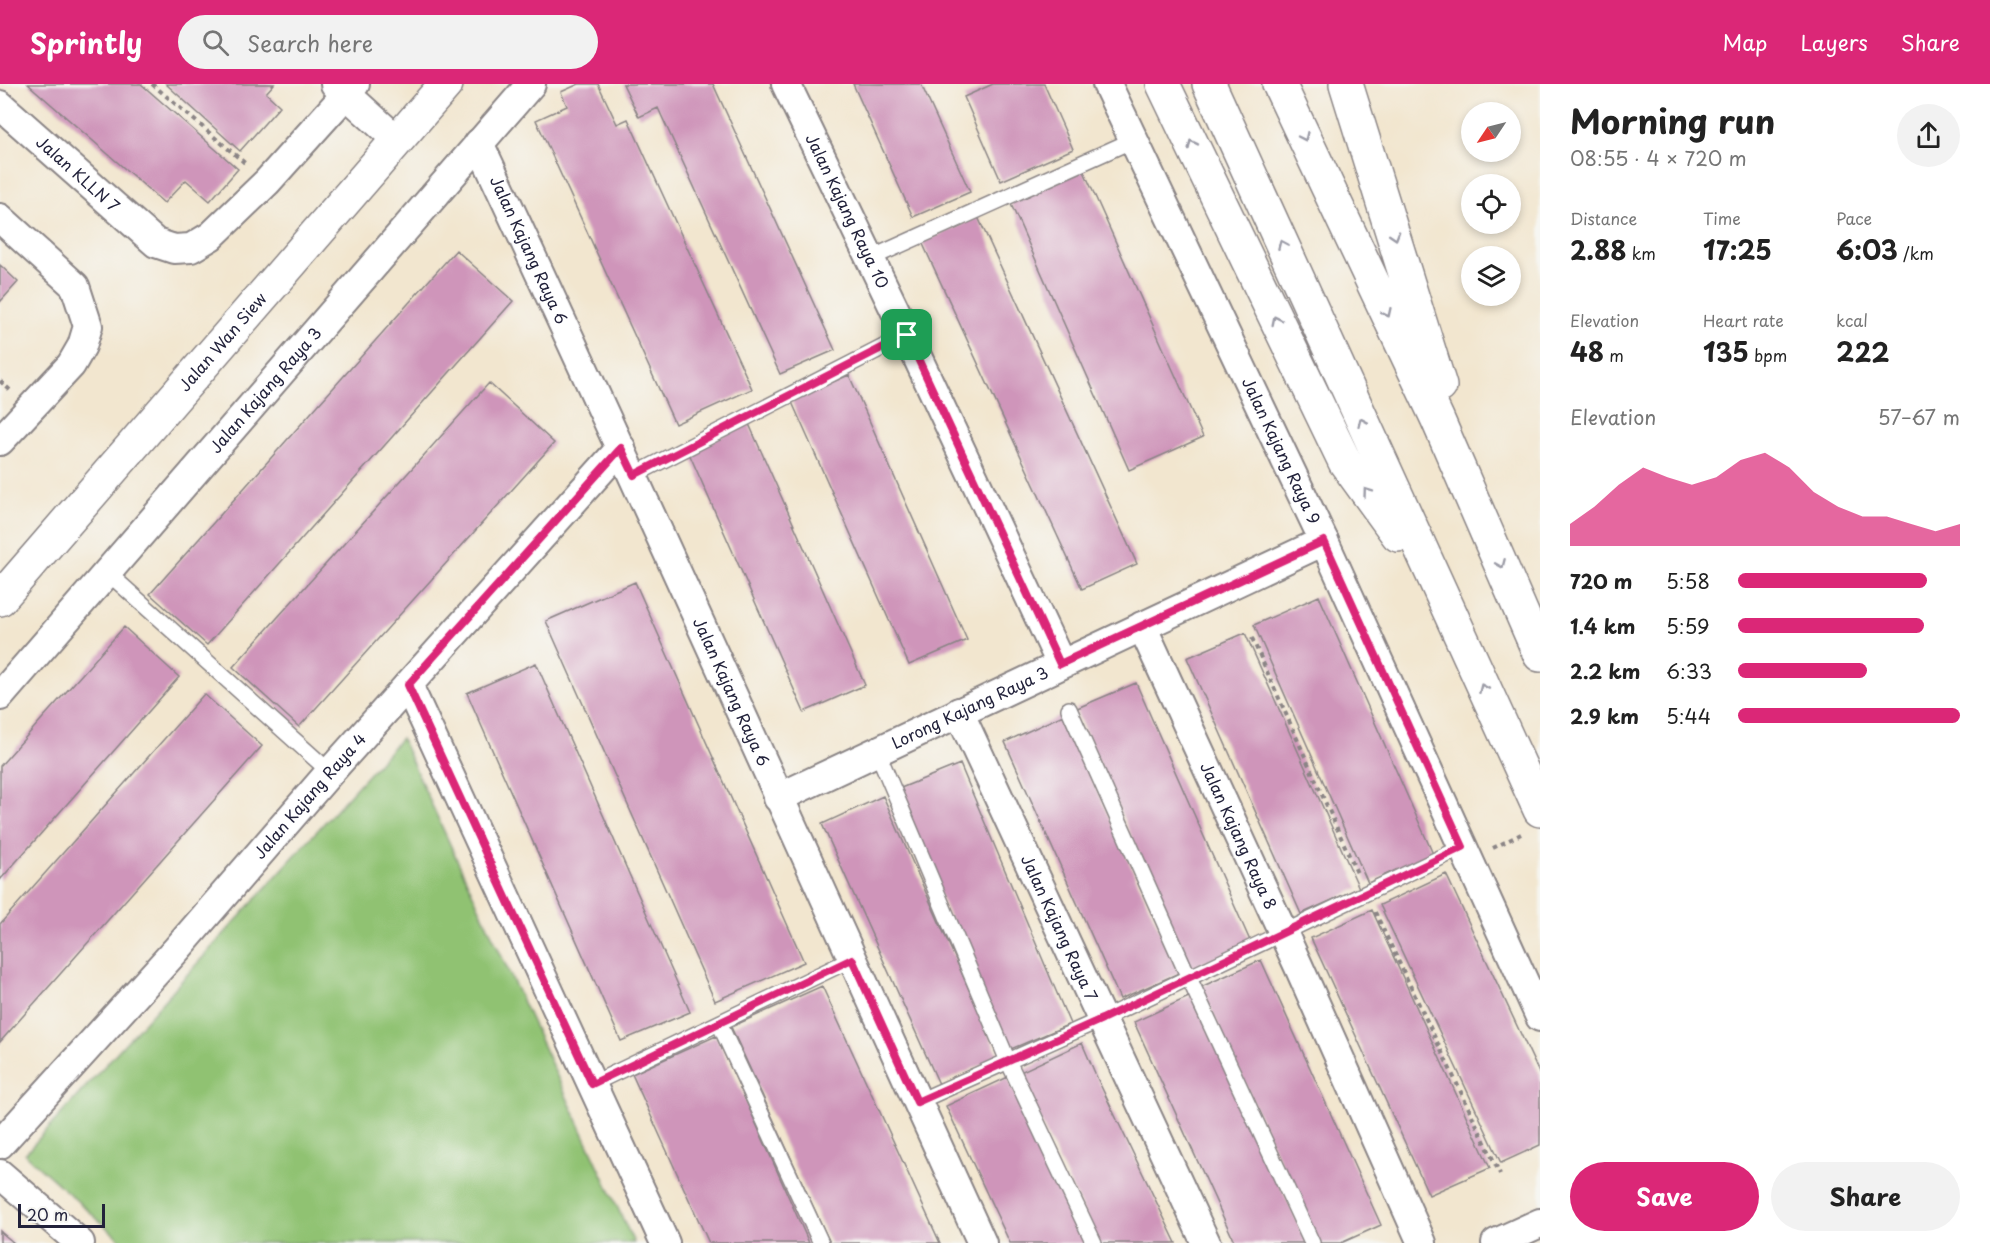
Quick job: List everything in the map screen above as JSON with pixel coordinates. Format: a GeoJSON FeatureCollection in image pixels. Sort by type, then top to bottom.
{"type":"FeatureCollection","features":[{"type":"Feature","properties":{"kind":"main road","name":"Jalan Wan Siew"},"geometry":{"type":"LineString","coordinates":[[0,599],[446,84]]}},
{"type":"Feature","properties":{"kind":"main road"},"geometry":{"type":"LineString","coordinates":[[1163,84],[1345,462],[1438,590]]}},
{"type":"Feature","properties":{"kind":"main road"},"geometry":{"type":"LineString","coordinates":[[1209,84],[1438,590],[1535,820]]}},
{"type":"Feature","properties":{"kind":"main road"},"geometry":{"type":"LineString","coordinates":[[1279,84],[1437,418],[1540,655]]}},
{"type":"Feature","properties":{"kind":"main road"},"geometry":{"type":"LineString","coordinates":[[1346,84],[1378,180],[1478,510]]}},
{"type":"Feature","properties":{"kind":"street","name":"Jalan Kajang Raya 3"},"geometry":{"type":"LineString","coordinates":[[0,696],[531,84]]}},
{"type":"Feature","properties":{"kind":"street","name":"Jalan Kajang Raya 10"},"geometry":{"type":"LineString","coordinates":[[786,84],[907,335],[1060,664]]}},
{"type":"Feature","properties":{"kind":"street","name":"Jalan Kajang Raya 9"},"geometry":{"type":"LineString","coordinates":[[1107,84],[1324,541],[1540,1017]]}},
{"type":"Feature","properties":{"kind":"street"},"geometry":{"type":"LineString","coordinates":[[267,182],[345,87],[398,141]]}},
{"type":"Feature","properties":{"kind":"street","name":"Jalan KLLN 7"},"geometry":{"type":"LineString","coordinates":[[0,105],[156,243],[174,249],[191,248],[211,236],[267,182]]}},
{"type":"Feature","properties":{"kind":"street","name":"Jalan Kajang Raya 6"},"geometry":{"type":"LineString","coordinates":[[479,143],[634,475],[778,798],[982,1243]]}},
{"type":"Feature","properties":{"kind":"street"},"geometry":{"type":"LineString","coordinates":[[0,218],[75,286],[88,326],[82,345],[71,365],[0,441]]}},
{"type":"Feature","properties":{"kind":"street","name":"Jalan Kajang Raya 4"},"geometry":{"type":"LineString","coordinates":[[0,1144],[177,949],[330,772],[621,448]]}},
{"type":"Feature","properties":{"kind":"street","name":"Lorong Kajang Raya 3"},"geometry":{"type":"LineString","coordinates":[[778,798],[1324,541]]}},
{"type":"Feature","properties":{"kind":"street","name":"Jalan Kajang Raya 8"},"geometry":{"type":"LineString","coordinates":[[1142,626],[1284,933],[1422,1243]]}},
{"type":"Feature","properties":{"kind":"street"},"geometry":{"type":"LineString","coordinates":[[408,685],[665,1243]]}},
{"type":"Feature","properties":{"kind":"street","name":"Jalan Kajang Raya 7"},"geometry":{"type":"LineString","coordinates":[[959,712],[1206,1243]]}},
{"type":"Feature","properties":{"kind":"street"},"geometry":{"type":"LineString","coordinates":[[0,1174],[70,1240]]}},
{"type":"Feature","properties":{"kind":"street"},"geometry":{"type":"LineString","coordinates":[[1496,1243],[1540,1223]]}},
{"type":"Feature","properties":{"kind":"lane"},"geometry":{"type":"LineString","coordinates":[[869,260],[1133,140]]}},
{"type":"Feature","properties":{"kind":"lane"},"geometry":{"type":"LineString","coordinates":[[634,475],[907,335]]}},
{"type":"Feature","properties":{"kind":"lane"},"geometry":{"type":"LineString","coordinates":[[108,572],[330,772]]}},
{"type":"Feature","properties":{"kind":"lane"},"geometry":{"type":"LineString","coordinates":[[1069,709],[1189,978],[1312,1243]]}},
{"type":"Feature","properties":{"kind":"lane"},"geometry":{"type":"LineString","coordinates":[[877,751],[1008,1062],[1094,1243]]}},
{"type":"Feature","properties":{"kind":"lane"},"geometry":{"type":"LineString","coordinates":[[917,1102],[1102,1019],[1463,847]]}},
{"type":"Feature","properties":{"kind":"lane"},"geometry":{"type":"LineString","coordinates":[[592,1084],[852,959]]}},
{"type":"Feature","properties":{"kind":"lane"},"geometry":{"type":"LineString","coordinates":[[719,1023],[821,1243]]}},
{"type":"Feature","properties":{"kind":"path"},"geometry":{"type":"LineString","coordinates":[[152,84],[267,182]]}},
{"type":"Feature","properties":{"kind":"path"},"geometry":{"type":"LineString","coordinates":[[1491,850],[1535,820]]}},
{"type":"Feature","properties":{"kind":"green space"},"geometry":{"type":"Polygon","coordinates":[[[401,738],[634,1243],[124,1243],[25,1154],[401,738]]]}},
{"type":"Feature","properties":{"kind":"building"},"geometry":{"type":"Polygon","coordinates":[[[28,84],[141,84],[238,169],[210,201],[186,180],[164,203],[28,84]]]}},
{"type":"Feature","properties":{"kind":"building"},"geometry":{"type":"Polygon","coordinates":[[[166,84],[274,84],[266,93],[280,106],[240,151],[166,84]]]}},
{"type":"Feature","properties":{"kind":"building"},"geometry":{"type":"Polygon","coordinates":[[[579,84],[598,84],[617,124],[628,119],[752,389],[675,424],[536,120],[567,106],[561,92],[579,84]]]}},
{"type":"Feature","properties":{"kind":"building"},"geometry":{"type":"Polygon","coordinates":[[[623,84],[713,84],[835,350],[780,374],[658,108],[639,117],[623,84]]]}},
{"type":"Feature","properties":{"kind":"building"},"geometry":{"type":"Polygon","coordinates":[[[853,84],[921,84],[970,192],[913,217],[853,84]]]}},
{"type":"Feature","properties":{"kind":"building"},"geometry":{"type":"Polygon","coordinates":[[[993,84],[1044,84],[1073,149],[1001,181],[964,97],[993,84]]]}},
{"type":"Feature","properties":{"kind":"building"},"geometry":{"type":"Polygon","coordinates":[[[1083,169],[1203,437],[1129,470],[1010,202],[1083,169]]]}},
{"type":"Feature","properties":{"kind":"building"},"geometry":{"type":"Polygon","coordinates":[[[978,217],[1137,564],[1082,589],[922,242],[978,217]]]}},
{"type":"Feature","properties":{"kind":"building"},"geometry":{"type":"Polygon","coordinates":[[[456,250],[513,301],[207,645],[150,594],[456,250]]]}},
{"type":"Feature","properties":{"kind":"building"},"geometry":{"type":"Polygon","coordinates":[[[0,265],[18,282],[0,302],[0,265]]]}},
{"type":"Feature","properties":{"kind":"building"},"geometry":{"type":"Polygon","coordinates":[[[849,375],[967,640],[909,665],[791,400],[849,375]]]}},
{"type":"Feature","properties":{"kind":"building"},"geometry":{"type":"Polygon","coordinates":[[[489,383],[554,443],[299,727],[233,667],[489,383]]]}},
{"type":"Feature","properties":{"kind":"building"},"geometry":{"type":"Polygon","coordinates":[[[749,424],[865,685],[804,712],[688,451],[749,424]]]}},
{"type":"Feature","properties":{"kind":"building"},"geometry":{"type":"Polygon","coordinates":[[[635,582],[804,962],[715,1001],[546,621],[635,582]]]}},
{"type":"Feature","properties":{"kind":"building"},"geometry":{"type":"Polygon","coordinates":[[[1319,596],[1433,854],[1368,883],[1254,625],[1319,596]]]}},
{"type":"Feature","properties":{"kind":"building"},"geometry":{"type":"Polygon","coordinates":[[[124,627],[179,677],[0,880],[0,766],[124,627]]]}},
{"type":"Feature","properties":{"kind":"building"},"geometry":{"type":"Polygon","coordinates":[[[1245,633],[1359,888],[1301,914],[1187,658],[1245,633]]]}},
{"type":"Feature","properties":{"kind":"building"},"geometry":{"type":"Polygon","coordinates":[[[536,663],[690,1012],[621,1041],[467,693],[536,663]]]}},
{"type":"Feature","properties":{"kind":"building"},"geometry":{"type":"Polygon","coordinates":[[[1136,683],[1251,943],[1190,969],[1075,709],[1136,683]]]}},
{"type":"Feature","properties":{"kind":"building"},"geometry":{"type":"Polygon","coordinates":[[[204,694],[262,746],[0,1042],[0,924],[204,694]]]}},
{"type":"Feature","properties":{"kind":"building"},"geometry":{"type":"Polygon","coordinates":[[[1063,715],[1179,973],[1120,999],[1005,742],[1063,715]]]}},
{"type":"Feature","properties":{"kind":"building"},"geometry":{"type":"Polygon","coordinates":[[[960,764],[1070,1024],[1006,1051],[896,790],[960,764]]]}},
{"type":"Feature","properties":{"kind":"building"},"geometry":{"type":"Polygon","coordinates":[[[883,796],[999,1057],[939,1084],[822,824],[883,796]]]}},
{"type":"Feature","properties":{"kind":"building"},"geometry":{"type":"Polygon","coordinates":[[[1446,874],[1540,1075],[1540,1145],[1501,1163],[1380,905],[1446,874]]]}},
{"type":"Feature","properties":{"kind":"building"},"geometry":{"type":"Polygon","coordinates":[[[1372,910],[1490,1168],[1429,1195],[1311,938],[1372,910]]]}},
{"type":"Feature","properties":{"kind":"building"},"geometry":{"type":"Polygon","coordinates":[[[1261,960],[1381,1225],[1341,1243],[1317,1243],[1201,987],[1261,960]]]}},
{"type":"Feature","properties":{"kind":"building"},"geometry":{"type":"Polygon","coordinates":[[[822,986],[940,1243],[830,1243],[731,1027],[822,986]]]}},
{"type":"Feature","properties":{"kind":"building"},"geometry":{"type":"Polygon","coordinates":[[[1193,995],[1307,1243],[1235,1243],[1134,1022],[1193,995]]]}},
{"type":"Feature","properties":{"kind":"building"},"geometry":{"type":"Polygon","coordinates":[[[716,1036],[809,1243],[709,1243],[632,1074],[716,1036]]]}},
{"type":"Feature","properties":{"kind":"building"},"geometry":{"type":"Polygon","coordinates":[[[1082,1043],[1176,1243],[1098,1243],[1018,1073],[1082,1043]]]}},
{"type":"Feature","properties":{"kind":"building"},"geometry":{"type":"Polygon","coordinates":[[[1008,1077],[1086,1243],[1010,1243],[946,1106],[1008,1077]]]}},
{"type":"Feature","properties":{"kind":"building"},"geometry":{"type":"Polygon","coordinates":[[[0,1231],[2,1233],[14,1243],[0,1243],[0,1231]]]}},
{"type":"Feature","properties":{"kind":"route"},"geometry":{"type":"LineString","coordinates":[[907,335],[1060,664],[1232,586],[1324,541],[1463,847],[1102,1019],[917,1102],[852,959],[592,1084],[408,685],[621,448],[634,475],[907,335]]}}]}
